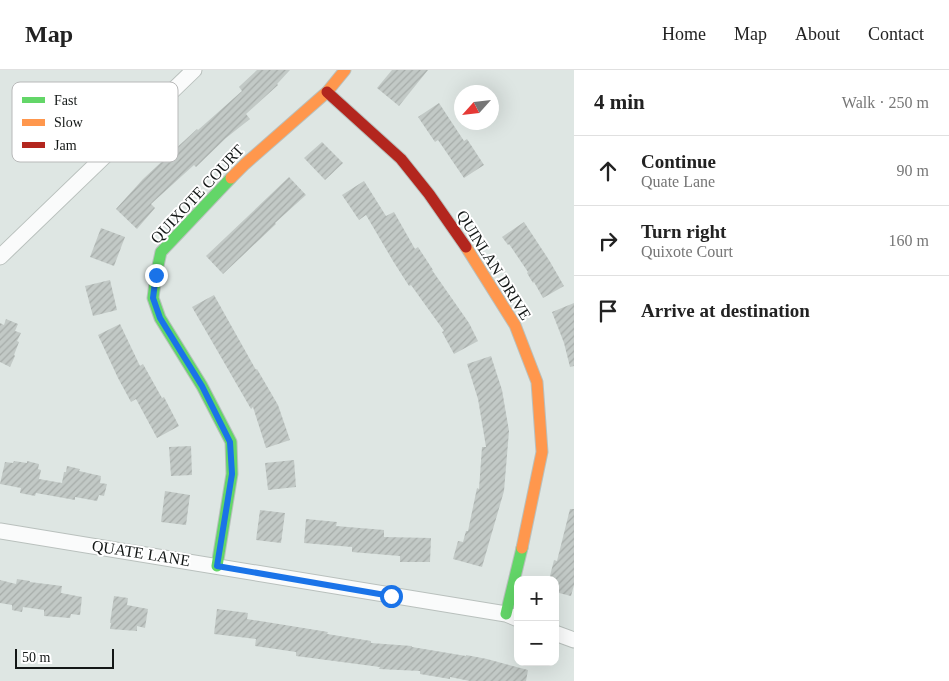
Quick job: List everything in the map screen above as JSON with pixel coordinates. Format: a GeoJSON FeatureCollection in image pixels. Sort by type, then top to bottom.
{"type":"FeatureCollection","features":[{"type":"Feature","properties":{"kind":"street"},"geometry":{"type":"LineString","coordinates":[[178,85],[194,70]]}},
{"type":"Feature","properties":{"kind":"street","name":"QUIXOTE COURT"},"geometry":{"type":"LineString","coordinates":[[217,566],[232,474],[230,442],[202,386],[160,318],[153,298],[161,252],[245,164],[328,92],[345,70]]}},
{"type":"Feature","properties":{"kind":"street","name":"QUINLAN DRIVE"},"geometry":{"type":"LineString","coordinates":[[328,92],[401,159],[429,194],[472,256],[516,325],[536,382],[542,452],[512,616]]}},
{"type":"Feature","properties":{"kind":"street"},"geometry":{"type":"LineString","coordinates":[[0,257],[99,162]]}},
{"type":"Feature","properties":{"kind":"street","name":"QUATE LANE"},"geometry":{"type":"LineString","coordinates":[[0,530],[512,616]]}},
{"type":"Feature","properties":{"kind":"street"},"geometry":{"type":"LineString","coordinates":[[559,634],[574,640]]}},
{"type":"Feature","properties":{"kind":"building"},"geometry":{"type":"Polygon","coordinates":[[[257,70],[290,70],[278,85],[246,114],[250,119],[226,138],[196,167],[194,165],[151,204],[155,208],[137,229],[116,209],[161,162],[178,162],[178,147],[242,91],[239,87],[257,70]]]}},
{"type":"Feature","properties":{"kind":"building"},"geometry":{"type":"Polygon","coordinates":[[[392,70],[428,70],[399,106],[377,88],[392,70]]]}},
{"type":"Feature","properties":{"kind":"building"},"geometry":{"type":"Polygon","coordinates":[[[439,103],[454,126],[454,130],[457,130],[464,141],[467,139],[484,165],[464,178],[438,140],[435,142],[418,117],[439,103]]]}},
{"type":"Feature","properties":{"kind":"building"},"geometry":{"type":"Polygon","coordinates":[[[322,142],[343,163],[325,180],[304,158],[322,142]]]}},
{"type":"Feature","properties":{"kind":"building"},"geometry":{"type":"Polygon","coordinates":[[[289,177],[306,195],[223,274],[206,256],[289,177]]]}},
{"type":"Feature","properties":{"kind":"building"},"geometry":{"type":"Polygon","coordinates":[[[364,181],[386,216],[394,212],[415,249],[418,247],[469,323],[478,341],[454,354],[442,332],[444,331],[411,285],[409,286],[366,215],[359,220],[342,195],[364,181]]]}},
{"type":"Feature","properties":{"kind":"building"},"geometry":{"type":"Polygon","coordinates":[[[524,222],[564,286],[543,298],[528,272],[502,237],[524,222]]]}},
{"type":"Feature","properties":{"kind":"building"},"geometry":{"type":"Polygon","coordinates":[[[101,228],[125,237],[114,266],[90,257],[101,228]]]}},
{"type":"Feature","properties":{"kind":"building"},"geometry":{"type":"Polygon","coordinates":[[[110,280],[117,310],[93,316],[85,286],[110,280]]]}},
{"type":"Feature","properties":{"kind":"building"},"geometry":{"type":"Polygon","coordinates":[[[214,295],[278,405],[290,440],[266,448],[253,407],[251,409],[192,307],[214,295]]]}},
{"type":"Feature","properties":{"kind":"building"},"geometry":{"type":"Polygon","coordinates":[[[574,303],[574,366],[570,367],[564,343],[552,312],[574,303]]]}},
{"type":"Feature","properties":{"kind":"building"},"geometry":{"type":"Polygon","coordinates":[[[6,319],[18,324],[15,331],[21,333],[10,367],[0,362],[0,323],[4,325],[6,319]]]}},
{"type":"Feature","properties":{"kind":"building"},"geometry":{"type":"Polygon","coordinates":[[[120,324],[140,366],[143,364],[162,398],[164,397],[179,426],[157,438],[136,399],[131,402],[98,335],[120,324]]]}},
{"type":"Feature","properties":{"kind":"building"},"geometry":{"type":"Polygon","coordinates":[[[491,356],[502,390],[509,431],[504,491],[482,567],[453,559],[458,541],[463,542],[466,531],[468,531],[477,488],[479,489],[482,447],[486,447],[478,399],[467,364],[491,356]]]}},
{"type":"Feature","properties":{"kind":"building"},"geometry":{"type":"Polygon","coordinates":[[[191,446],[192,475],[171,476],[169,447],[191,446]]]}},
{"type":"Feature","properties":{"kind":"building"},"geometry":{"type":"Polygon","coordinates":[[[294,460],[296,487],[268,490],[265,463],[294,460]]]}},
{"type":"Feature","properties":{"kind":"building"},"geometry":{"type":"Polygon","coordinates":[[[14,461],[27,463],[27,461],[39,464],[38,469],[41,470],[39,479],[62,483],[67,466],[101,476],[100,483],[107,484],[104,496],[99,495],[97,501],[75,497],[75,500],[36,493],[35,496],[20,493],[21,488],[0,484],[5,462],[13,463],[14,461]]]}},
{"type":"Feature","properties":{"kind":"building"},"geometry":{"type":"Polygon","coordinates":[[[165,491],[190,495],[186,525],[161,522],[165,491]]]}},
{"type":"Feature","properties":{"kind":"building"},"geometry":{"type":"Polygon","coordinates":[[[570,509],[574,509],[574,585],[571,596],[559,593],[559,576],[550,576],[554,560],[557,561],[570,509]]]}},
{"type":"Feature","properties":{"kind":"building"},"geometry":{"type":"Polygon","coordinates":[[[260,510],[285,513],[281,543],[256,540],[260,510]]]}},
{"type":"Feature","properties":{"kind":"building"},"geometry":{"type":"Polygon","coordinates":[[[306,519],[337,522],[336,526],[384,530],[384,537],[431,538],[430,562],[400,562],[400,556],[352,552],[352,547],[304,543],[306,519]]]}},
{"type":"Feature","properties":{"kind":"building"},"geometry":{"type":"Polygon","coordinates":[[[17,579],[62,586],[61,593],[82,597],[80,615],[71,614],[70,618],[44,616],[44,610],[23,607],[22,612],[12,610],[12,605],[0,603],[0,580],[16,584],[17,579]]]}},
{"type":"Feature","properties":{"kind":"building"},"geometry":{"type":"Polygon","coordinates":[[[114,596],[128,598],[127,605],[148,609],[145,628],[137,626],[137,631],[110,629],[114,596]]]}},
{"type":"Feature","properties":{"kind":"building"},"geometry":{"type":"Polygon","coordinates":[[[217,609],[248,613],[247,619],[328,632],[327,634],[371,641],[371,643],[412,646],[487,659],[528,670],[526,681],[470,681],[450,677],[450,679],[420,674],[420,671],[379,669],[380,667],[296,656],[296,652],[255,646],[256,639],[214,634],[217,609]]]}},
{"type":"Feature","properties":{"kind":"traffic: fast"},"geometry":{"type":"LineString","coordinates":[[217,566],[232,474],[231,442],[202,386],[160,318],[153,298],[161,252],[231,178]]}},
{"type":"Feature","properties":{"kind":"traffic: fast"},"geometry":{"type":"LineString","coordinates":[[506,614],[522,548]]}},
{"type":"Feature","properties":{"kind":"traffic: slow"},"geometry":{"type":"LineString","coordinates":[[231,178],[327,92],[345,70]]}},
{"type":"Feature","properties":{"kind":"traffic: slow"},"geometry":{"type":"LineString","coordinates":[[466,247],[515,325],[537,382],[542,452],[522,548]]}},
{"type":"Feature","properties":{"kind":"traffic: jam"},"geometry":{"type":"LineString","coordinates":[[327,92],[401,159],[429,194],[466,247]]}},
{"type":"Feature","properties":{"kind":"route"},"geometry":{"type":"LineString","coordinates":[[156,275],[153,298],[160,318],[202,386],[230,442],[232,474],[217,566],[391,596]]}}]}
